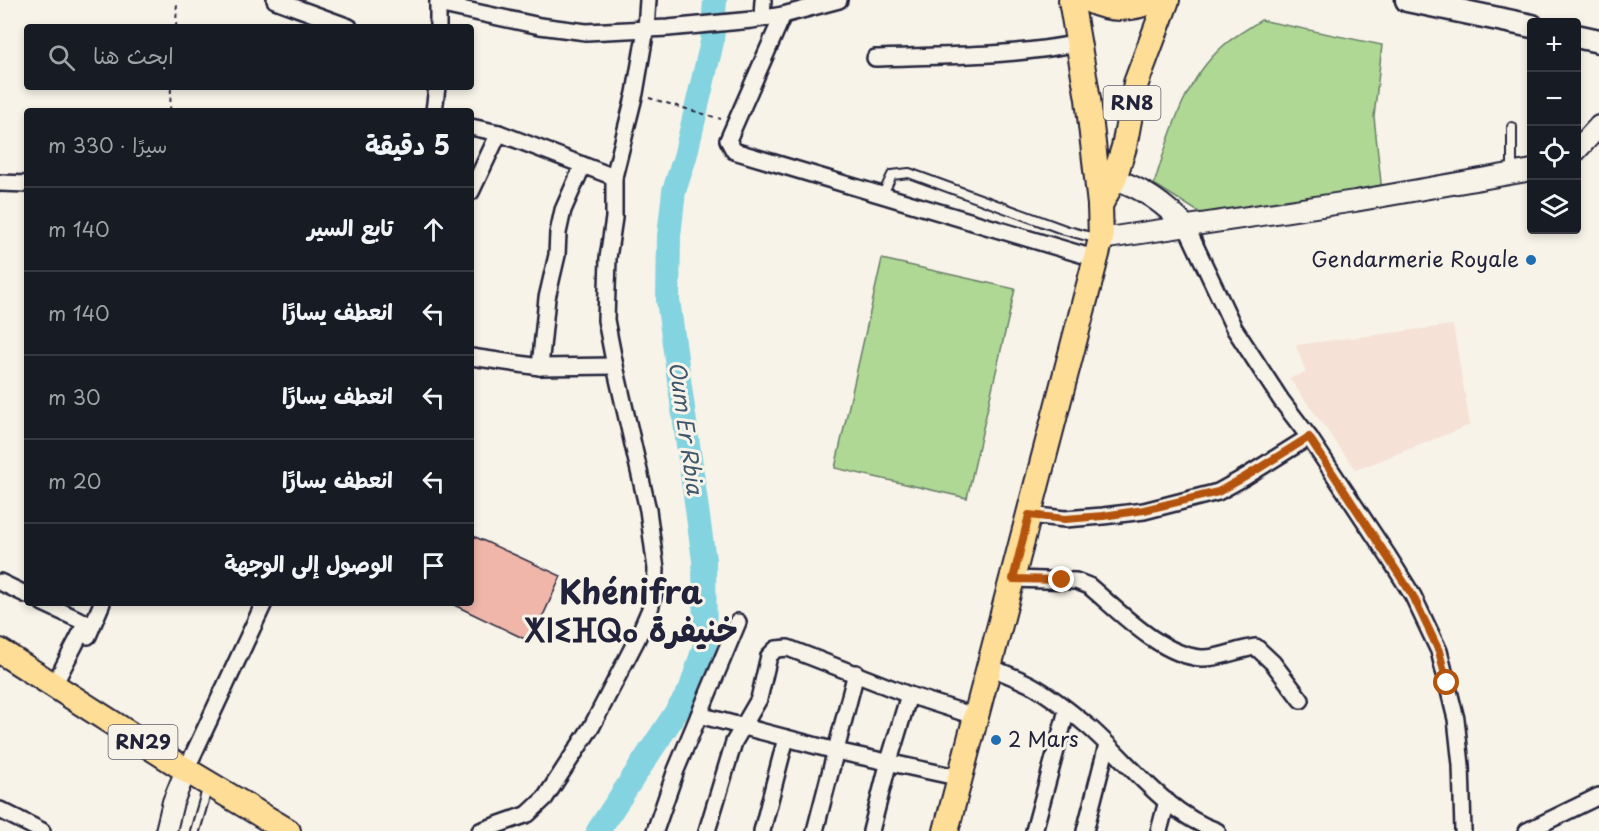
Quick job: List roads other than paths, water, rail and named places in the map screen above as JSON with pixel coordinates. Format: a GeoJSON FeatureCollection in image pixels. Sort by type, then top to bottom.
{"type":"FeatureCollection","features":[{"type":"Feature","properties":{"kind":"main road","name":"RN8"},"geometry":{"type":"LineString","coordinates":[[946,831],[991,667],[1099,249],[1100,206],[1088,99],[1071,0]]}},
{"type":"Feature","properties":{"kind":"main road"},"geometry":{"type":"LineString","coordinates":[[1088,0],[1101,6],[1120,9],[1139,7],[1155,0]]}},
{"type":"Feature","properties":{"kind":"main road","name":"RN8"},"geometry":{"type":"LineString","coordinates":[[1100,206],[1114,179],[1124,147],[1136,83],[1167,0]]}},
{"type":"Feature","properties":{"kind":"main road"},"geometry":{"type":"LineString","coordinates":[[1407,0],[1527,25]]}},
{"type":"Feature","properties":{"kind":"main road"},"geometry":{"type":"LineString","coordinates":[[1581,37],[1599,40]]}},
{"type":"Feature","properties":{"kind":"main road","name":"RN29"},"geometry":{"type":"LineString","coordinates":[[0,651],[186,770],[288,831]]}},
{"type":"Feature","properties":{"kind":"street"},"geometry":{"type":"LineString","coordinates":[[275,0],[342,24]]}},
{"type":"Feature","properties":{"kind":"street"},"geometry":{"type":"LineString","coordinates":[[480,831],[528,814],[545,798],[592,726],[650,609],[655,590],[656,568],[648,510],[606,320],[608,258],[614,218],[614,177],[635,93],[646,29],[648,0]]}},
{"type":"Feature","properties":{"kind":"street"},"geometry":{"type":"LineString","coordinates":[[757,19],[763,0]]}},
{"type":"Feature","properties":{"kind":"street"},"geometry":{"type":"LineString","coordinates":[[438,24],[438,2],[568,31],[586,32],[668,28],[757,19],[783,15],[839,0]]}},
{"type":"Feature","properties":{"kind":"street"},"geometry":{"type":"LineString","coordinates":[[783,15],[728,140],[734,151],[882,196],[1099,249],[1186,226],[1355,201],[1527,171]]}},
{"type":"Feature","properties":{"kind":"street"},"geometry":{"type":"LineString","coordinates":[[875,58],[964,55],[1042,49],[1078,43]]}},
{"type":"Feature","properties":{"kind":"street"},"geometry":{"type":"LineString","coordinates":[[434,108],[437,90]]}},
{"type":"Feature","properties":{"kind":"street"},"geometry":{"type":"LineString","coordinates":[[1581,146],[1599,126]]}},
{"type":"Feature","properties":{"kind":"street"},"geometry":{"type":"LineString","coordinates":[[474,128],[499,133],[614,177]]}},
{"type":"Feature","properties":{"kind":"street"},"geometry":{"type":"LineString","coordinates":[[474,186],[499,133]]}},
{"type":"Feature","properties":{"kind":"street"},"geometry":{"type":"LineString","coordinates":[[540,367],[546,298],[557,255],[558,233],[564,210],[583,165]]}},
{"type":"Feature","properties":{"kind":"street"},"geometry":{"type":"LineString","coordinates":[[1114,179],[1128,183],[1162,203],[1186,226],[1234,328],[1281,400],[1309,437],[1413,596],[1439,651],[1456,719],[1461,765],[1463,831]]}},
{"type":"Feature","properties":{"kind":"street"},"geometry":{"type":"LineString","coordinates":[[0,183],[24,184]]}},
{"type":"Feature","properties":{"kind":"street"},"geometry":{"type":"LineString","coordinates":[[474,357],[540,367],[615,366]]}},
{"type":"Feature","properties":{"kind":"street"},"geometry":{"type":"LineString","coordinates":[[1029,515],[1065,519],[1103,516],[1144,510],[1218,492],[1309,437]]}},
{"type":"Feature","properties":{"kind":"street"},"geometry":{"type":"LineString","coordinates":[[1013,579],[1076,581],[1089,586],[1157,641],[1178,653],[1202,658],[1256,647],[1269,658],[1301,699]]}},
{"type":"Feature","properties":{"kind":"street"},"geometry":{"type":"LineString","coordinates":[[0,582],[24,594]]}},
{"type":"Feature","properties":{"kind":"street"},"geometry":{"type":"LineString","coordinates":[[49,606],[86,623],[59,688]]}},
{"type":"Feature","properties":{"kind":"street"},"geometry":{"type":"LineString","coordinates":[[59,688],[100,606]]}},
{"type":"Feature","properties":{"kind":"street"},"geometry":{"type":"LineString","coordinates":[[166,831],[173,802],[186,770],[263,606]]}},
{"type":"Feature","properties":{"kind":"street"},"geometry":{"type":"LineString","coordinates":[[655,831],[676,770],[738,622]]}},
{"type":"Feature","properties":{"kind":"street"},"geometry":{"type":"LineString","coordinates":[[706,831],[734,742],[759,699],[769,656],[776,649],[788,648],[909,695],[977,717]]}},
{"type":"Feature","properties":{"kind":"street"},"geometry":{"type":"LineString","coordinates":[[991,667],[1033,687],[1067,710],[1198,827],[1217,831]]}},
{"type":"Feature","properties":{"kind":"street"},"geometry":{"type":"LineString","coordinates":[[816,831],[856,673]]}},
{"type":"Feature","properties":{"kind":"street"},"geometry":{"type":"LineString","coordinates":[[871,831],[909,695]]}},
{"type":"Feature","properties":{"kind":"street"},"geometry":{"type":"LineString","coordinates":[[1034,831],[1067,710]]}},
{"type":"Feature","properties":{"kind":"street"},"geometry":{"type":"LineString","coordinates":[[699,715],[836,751],[961,778]]}},
{"type":"Feature","properties":{"kind":"street"},"geometry":{"type":"LineString","coordinates":[[762,831],[786,738]]}},
{"type":"Feature","properties":{"kind":"street"},"geometry":{"type":"LineString","coordinates":[[1085,831],[1107,745]]}},
{"type":"Feature","properties":{"kind":"street"},"geometry":{"type":"LineString","coordinates":[[1528,831],[1599,796]]}},
{"type":"Feature","properties":{"kind":"street"},"geometry":{"type":"LineString","coordinates":[[1159,831],[1167,801]]}},
{"type":"Feature","properties":{"kind":"street"},"geometry":{"type":"LineString","coordinates":[[0,810],[42,831]]}},
{"type":"Feature","properties":{"kind":"lane"},"geometry":{"type":"LineString","coordinates":[[1512,127],[1512,173]]}},
{"type":"Feature","properties":{"kind":"lane"},"geometry":{"type":"LineString","coordinates":[[882,196],[892,175],[909,172],[1065,230],[1099,249]]}},
{"type":"Feature","properties":{"kind":"lane"},"geometry":{"type":"LineString","coordinates":[[195,831],[209,784]]}},
{"type":"Feature","properties":{"kind":"waterway","name":"Oum Er Rbia"},"geometry":{"type":"LineString","coordinates":[[598,831],[690,691],[705,645],[704,560],[668,300],[669,236],[674,191],[685,157],[712,42],[715,0]]}},
{"type":"Feature","properties":{"kind":"place","name":"Gendarmerie Royale"},"geometry":{"type":"Point","coordinates":[1531,260]}},
{"type":"Feature","properties":{"kind":"place","name":"2 Mars"},"geometry":{"type":"Point","coordinates":[996,740]}},
{"type":"Feature","properties":{"kind":"district","name":"Khénifra ⵅⵏⵉⴼⵕⴰ خنيفرة"},"geometry":{"type":"Point","coordinates":[631,611]}}]}
